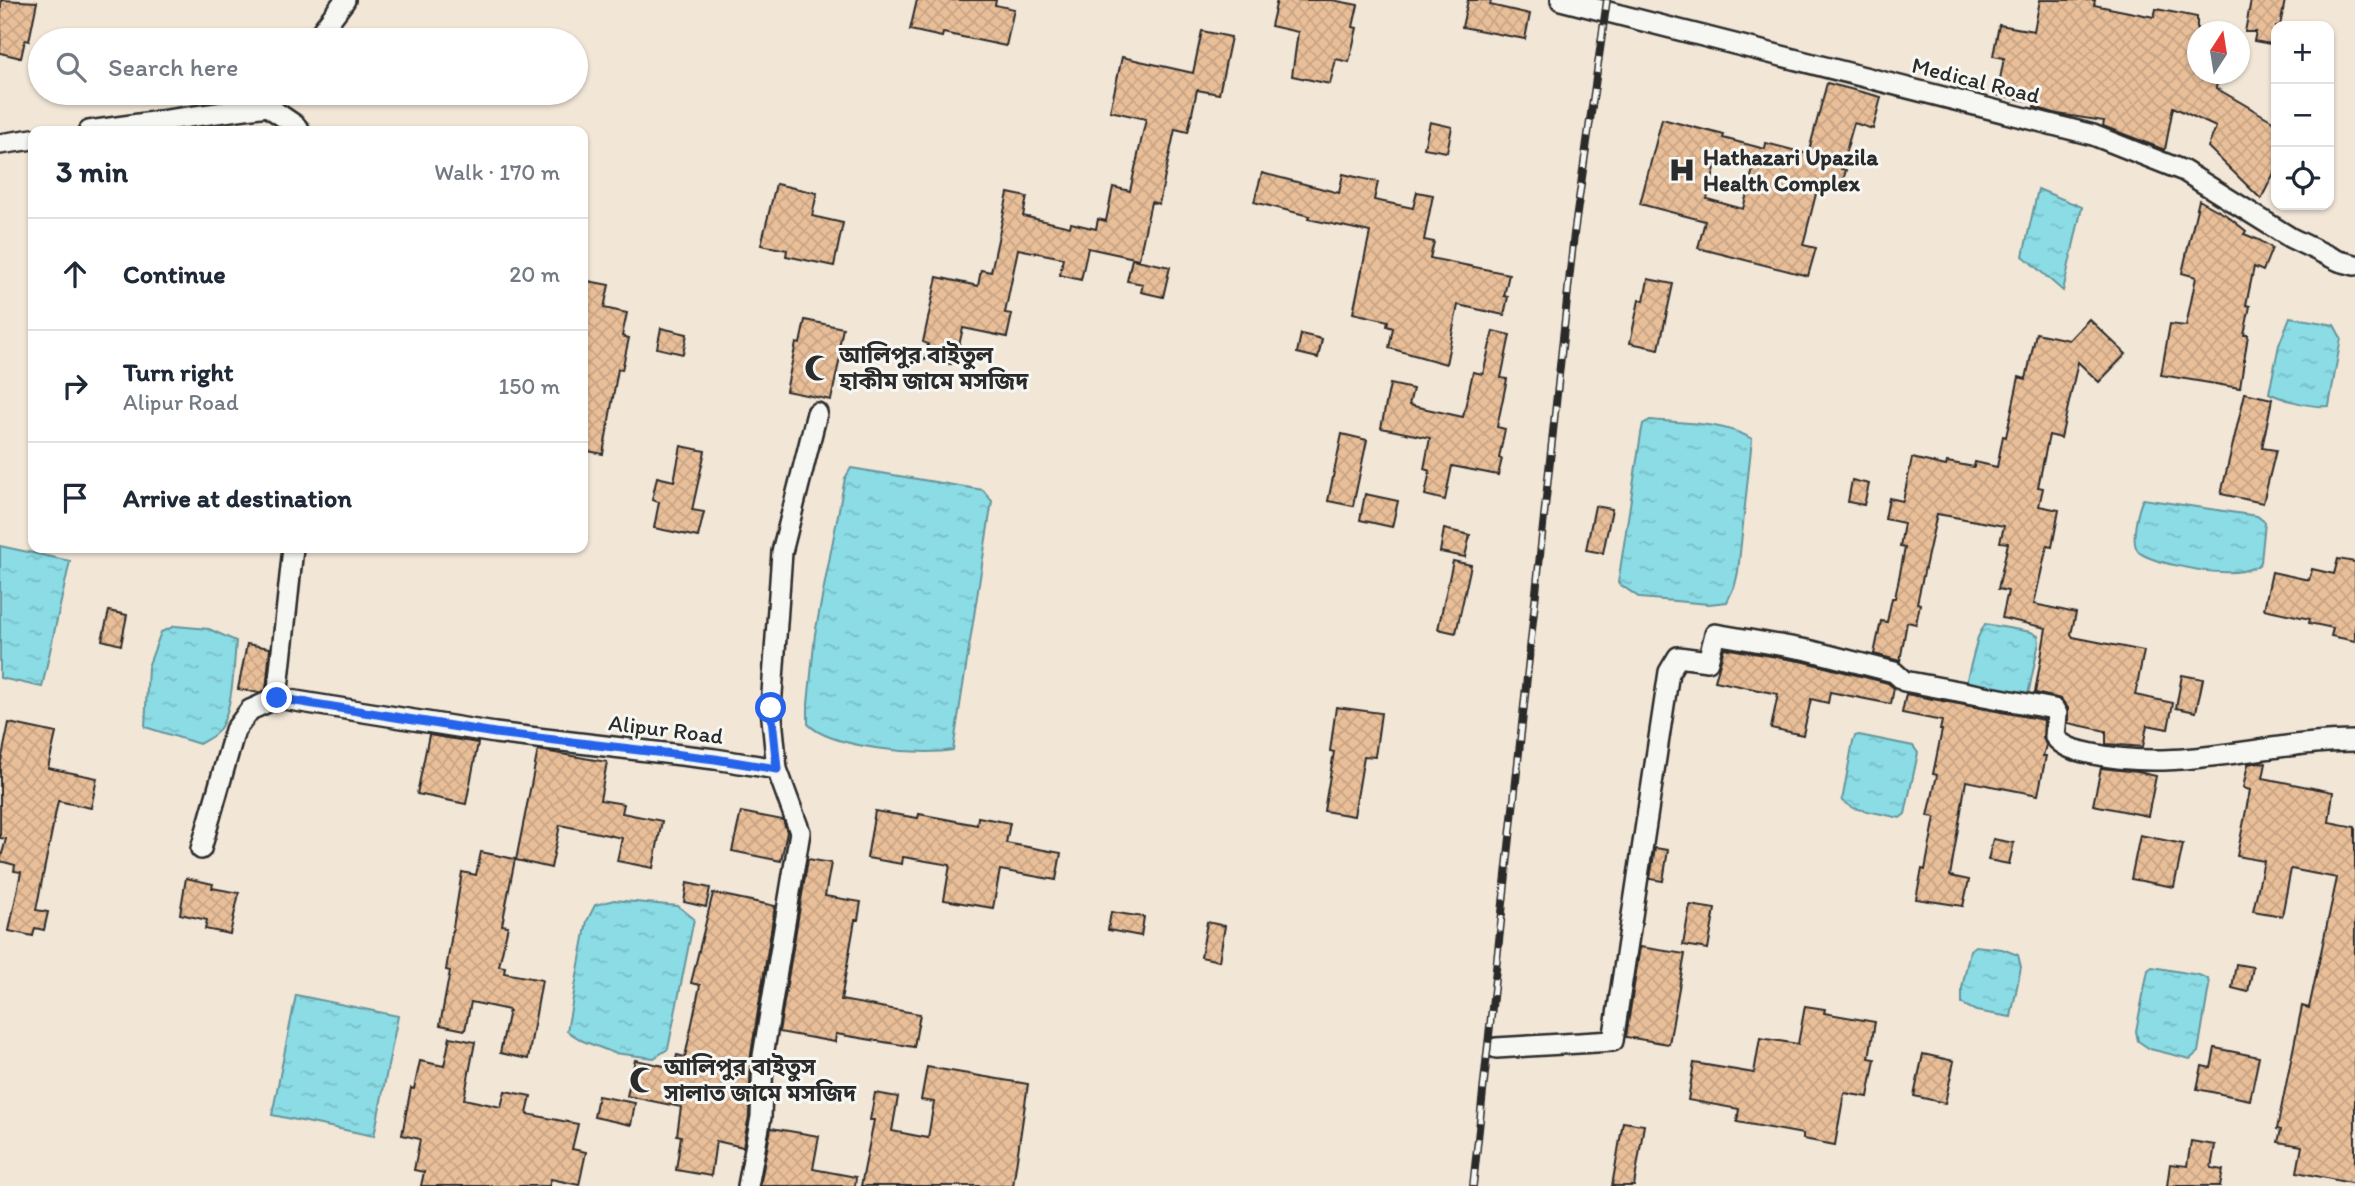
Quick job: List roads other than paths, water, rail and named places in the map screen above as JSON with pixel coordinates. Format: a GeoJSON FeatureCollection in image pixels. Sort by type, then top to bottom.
{"type":"FeatureCollection","features":[{"type":"Feature","properties":{"kind":"street"},"geometry":{"type":"LineString","coordinates":[[324,28],[345,0]]}},
{"type":"Feature","properties":{"kind":"street","name":"Medical Road"},"geometry":{"type":"LineString","coordinates":[[1561,0],[2093,135],[2184,171],[2291,239],[2339,261],[2355,265]]}},
{"type":"Feature","properties":{"kind":"street"},"geometry":{"type":"LineString","coordinates":[[118,126],[238,105]]}},
{"type":"Feature","properties":{"kind":"street"},"geometry":{"type":"LineString","coordinates":[[277,105],[296,126]]}},
{"type":"Feature","properties":{"kind":"street"},"geometry":{"type":"LineString","coordinates":[[0,144],[28,140]]}},
{"type":"Feature","properties":{"kind":"street"},"geometry":{"type":"LineString","coordinates":[[748,1186],[761,1117],[763,1056],[800,832],[777,769],[771,708],[782,552],[817,413]]}},
{"type":"Feature","properties":{"kind":"street"},"geometry":{"type":"LineString","coordinates":[[201,849],[235,730],[250,709],[277,698],[292,553]]}},
{"type":"Feature","properties":{"kind":"street"},"geometry":{"type":"LineString","coordinates":[[1496,1048],[1613,1041],[1669,672],[1678,657],[1708,661],[1715,634],[1820,653],[1894,672],[1903,681],[2054,709],[2057,714],[2055,737],[2061,744],[2071,749],[2118,759],[2176,761],[2355,741]]}},
{"type":"Feature","properties":{"kind":"street","name":"Alipur Road"},"geometry":{"type":"LineString","coordinates":[[277,698],[495,733],[777,769]]}},
{"type":"Feature","properties":{"kind":"water"},"geometry":{"type":"Polygon","coordinates":[[[2038,189],[2082,207],[2063,291],[2023,256],[2038,189]]]}},
{"type":"Feature","properties":{"kind":"water"},"geometry":{"type":"Polygon","coordinates":[[[2290,317],[2334,325],[2341,338],[2329,406],[2298,403],[2269,393],[2279,345],[2290,317]]]}},
{"type":"Feature","properties":{"kind":"water"},"geometry":{"type":"Polygon","coordinates":[[[1650,420],[1716,426],[1752,439],[1738,572],[1727,602],[1709,604],[1640,598],[1618,583],[1641,434],[1643,424],[1650,420]]]}},
{"type":"Feature","properties":{"kind":"water"},"geometry":{"type":"Polygon","coordinates":[[[851,468],[983,490],[992,501],[953,750],[920,752],[877,748],[836,739],[808,724],[815,634],[845,478],[851,468]]]}},
{"type":"Feature","properties":{"kind":"water"},"geometry":{"type":"Polygon","coordinates":[[[2143,499],[2257,516],[2265,522],[2261,562],[2258,566],[2245,570],[2213,572],[2177,566],[2143,555],[2136,547],[2135,533],[2143,499]]]}},
{"type":"Feature","properties":{"kind":"water"},"geometry":{"type":"Polygon","coordinates":[[[0,546],[70,561],[42,687],[0,678],[0,546]]]}},
{"type":"Feature","properties":{"kind":"water"},"geometry":{"type":"Polygon","coordinates":[[[1985,624],[2031,632],[2038,636],[2028,695],[1969,686],[1966,683],[1978,637],[1985,624]]]}},
{"type":"Feature","properties":{"kind":"water"},"geometry":{"type":"Polygon","coordinates":[[[175,626],[209,629],[236,641],[232,688],[226,714],[217,732],[199,744],[145,727],[148,667],[161,632],[175,626]]]}},
{"type":"Feature","properties":{"kind":"water"},"geometry":{"type":"Polygon","coordinates":[[[1855,736],[1913,746],[1918,753],[1905,814],[1900,818],[1853,808],[1842,801],[1853,741],[1855,736]]]}},
{"type":"Feature","properties":{"kind":"water"},"geometry":{"type":"Polygon","coordinates":[[[614,900],[678,906],[694,919],[668,1049],[654,1058],[614,1053],[583,1041],[567,1031],[587,921],[595,905],[614,900]]]}},
{"type":"Feature","properties":{"kind":"water"},"geometry":{"type":"Polygon","coordinates":[[[1975,946],[2002,949],[2018,955],[2021,967],[2011,1017],[1976,1011],[1962,1004],[1962,988],[1970,950],[1975,946]]]}},
{"type":"Feature","properties":{"kind":"water"},"geometry":{"type":"Polygon","coordinates":[[[2152,967],[2208,979],[2198,1052],[2190,1059],[2150,1049],[2138,1041],[2136,1031],[2148,970],[2152,967]]]}},
{"type":"Feature","properties":{"kind":"water"},"geometry":{"type":"Polygon","coordinates":[[[296,995],[398,1016],[374,1136],[272,1115],[296,995]]]}},
{"type":"Feature","properties":{"kind":"railway"},"geometry":{"type":"LineString","coordinates":[[1473,1186],[1574,234],[1607,0]]}},
{"type":"Feature","properties":{"kind":"place","name":"Hathazari Upazila Health Complex"},"geometry":{"type":"Point","coordinates":[1682,170]}},
{"type":"Feature","properties":{"kind":"place","name":"আলিপুর বাইতুল হাকীম জামে মসজিদ"},"geometry":{"type":"Point","coordinates":[818,368]}},
{"type":"Feature","properties":{"kind":"place","name":"আলিপুর বাইতুস সালাত জামে মসজিদ"},"geometry":{"type":"Point","coordinates":[643,1080]}}]}
